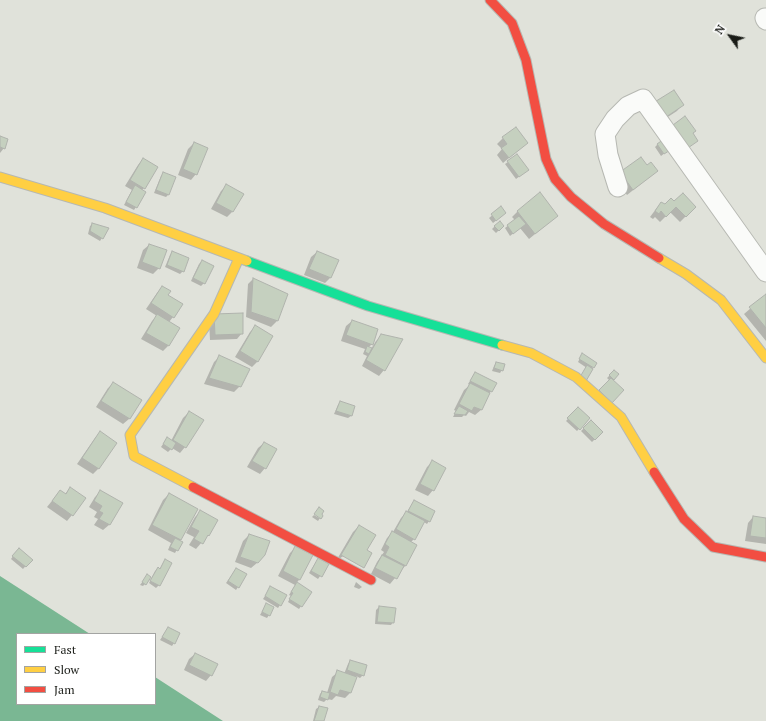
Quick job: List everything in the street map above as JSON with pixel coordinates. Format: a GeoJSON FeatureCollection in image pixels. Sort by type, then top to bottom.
{"type":"FeatureCollection","features":[{"type":"Feature","properties":{"kind":"street"},"geometry":{"type":"LineString","coordinates":[[490,0],[512,23],[526,60],[546,159],[555,180],[571,197],[604,224],[686,274],[721,300],[766,358]]}},
{"type":"Feature","properties":{"kind":"street"},"geometry":{"type":"LineString","coordinates":[[618,187],[608,155],[605,134],[615,118],[628,106],[643,99],[766,272]]}},
{"type":"Feature","properties":{"kind":"street"},"geometry":{"type":"LineString","coordinates":[[0,177],[105,208],[368,306],[531,353],[576,377],[621,417],[659,481],[684,519],[713,547],[766,557]]}},
{"type":"Feature","properties":{"kind":"street"},"geometry":{"type":"LineString","coordinates":[[239,258],[214,314],[130,435],[134,456],[371,580]]}},
{"type":"Feature","properties":{"kind":"shaded area"},"geometry":{"type":"Polygon","coordinates":[[[0,576],[88,633],[16,633],[16,705],[156,705],[156,678],[223,721],[0,721],[0,576]]]}},
{"type":"Feature","properties":{"kind":"building"},"geometry":{"type":"Polygon","coordinates":[[[674,90],[684,105],[663,119],[653,103],[674,90]]]}},
{"type":"Feature","properties":{"kind":"building"},"geometry":{"type":"Polygon","coordinates":[[[685,116],[696,131],[693,133],[698,141],[685,150],[669,128],[685,116]]]}},
{"type":"Feature","properties":{"kind":"building"},"geometry":{"type":"Polygon","coordinates":[[[516,127],[528,143],[509,158],[501,148],[507,144],[502,137],[516,127]]]}},
{"type":"Feature","properties":{"kind":"building"},"geometry":{"type":"Polygon","coordinates":[[[0,136],[8,139],[5,149],[0,147],[0,136]]]}},
{"type":"Feature","properties":{"kind":"building"},"geometry":{"type":"Polygon","coordinates":[[[664,139],[672,149],[664,154],[657,144],[664,139]]]}},
{"type":"Feature","properties":{"kind":"building"},"geometry":{"type":"Polygon","coordinates":[[[194,142],[208,148],[197,175],[183,169],[194,142]]]}},
{"type":"Feature","properties":{"kind":"building"},"geometry":{"type":"Polygon","coordinates":[[[517,154],[529,170],[519,177],[507,161],[517,154]]]}},
{"type":"Feature","properties":{"kind":"building"},"geometry":{"type":"Polygon","coordinates":[[[641,157],[647,165],[651,162],[658,171],[633,190],[620,172],[641,157]]]}},
{"type":"Feature","properties":{"kind":"building"},"geometry":{"type":"Polygon","coordinates":[[[143,158],[158,167],[145,189],[130,180],[143,158]]]}},
{"type":"Feature","properties":{"kind":"building"},"geometry":{"type":"Polygon","coordinates":[[[163,172],[176,177],[169,195],[156,190],[163,172]]]}},
{"type":"Feature","properties":{"kind":"building"},"geometry":{"type":"Polygon","coordinates":[[[226,184],[244,194],[233,212],[216,203],[226,184]]]}},
{"type":"Feature","properties":{"kind":"building"},"geometry":{"type":"Polygon","coordinates":[[[135,185],[146,192],[137,208],[126,202],[135,185]]]}},
{"type":"Feature","properties":{"kind":"building"},"geometry":{"type":"Polygon","coordinates":[[[540,192],[558,216],[535,234],[517,211],[540,192]]]}},
{"type":"Feature","properties":{"kind":"building"},"geometry":{"type":"Polygon","coordinates":[[[683,193],[696,207],[686,217],[676,207],[666,217],[661,211],[659,214],[655,211],[661,202],[665,204],[671,198],[674,201],[683,193]]]}},
{"type":"Feature","properties":{"kind":"building"},"geometry":{"type":"Polygon","coordinates":[[[501,206],[506,213],[496,221],[491,214],[501,206]]]}},
{"type":"Feature","properties":{"kind":"building"},"geometry":{"type":"Polygon","coordinates":[[[519,216],[526,224],[513,234],[507,225],[519,216]]]}},
{"type":"Feature","properties":{"kind":"building"},"geometry":{"type":"Polygon","coordinates":[[[500,221],[504,226],[499,231],[494,226],[500,221]]]}},
{"type":"Feature","properties":{"kind":"building"},"geometry":{"type":"Polygon","coordinates":[[[92,223],[109,228],[103,239],[90,231],[92,223]]]}},
{"type":"Feature","properties":{"kind":"building"},"geometry":{"type":"Polygon","coordinates":[[[149,244],[167,250],[160,269],[142,262],[149,244]]]}},
{"type":"Feature","properties":{"kind":"building"},"geometry":{"type":"Polygon","coordinates":[[[172,251],[189,258],[184,272],[167,265],[172,251]]]}},
{"type":"Feature","properties":{"kind":"building"},"geometry":{"type":"Polygon","coordinates":[[[317,251],[339,260],[331,278],[309,269],[317,251]]]}},
{"type":"Feature","properties":{"kind":"building"},"geometry":{"type":"Polygon","coordinates":[[[202,260],[214,266],[205,284],[193,278],[202,260]]]}},
{"type":"Feature","properties":{"kind":"building"},"geometry":{"type":"Polygon","coordinates":[[[253,278],[288,294],[278,321],[251,312],[253,278]]]}},
{"type":"Feature","properties":{"kind":"building"},"geometry":{"type":"Polygon","coordinates":[[[162,286],[171,291],[168,295],[183,304],[174,318],[151,303],[162,286]]]}},
{"type":"Feature","properties":{"kind":"building"},"geometry":{"type":"Polygon","coordinates":[[[766,294],[766,328],[749,307],[766,294]]]}},
{"type":"Feature","properties":{"kind":"building"},"geometry":{"type":"Polygon","coordinates":[[[243,313],[243,334],[215,335],[214,314],[243,313]]]}},
{"type":"Feature","properties":{"kind":"building"},"geometry":{"type":"Polygon","coordinates":[[[157,314],[180,328],[169,346],[146,333],[157,314]]]}},
{"type":"Feature","properties":{"kind":"building"},"geometry":{"type":"Polygon","coordinates":[[[352,320],[378,329],[373,345],[346,335],[352,320]]]}},
{"type":"Feature","properties":{"kind":"building"},"geometry":{"type":"Polygon","coordinates":[[[255,325],[273,336],[258,362],[240,351],[255,325]]]}},
{"type":"Feature","properties":{"kind":"building"},"geometry":{"type":"Polygon","coordinates":[[[381,334],[403,339],[385,371],[366,360],[381,334]]]}},
{"type":"Feature","properties":{"kind":"building"},"geometry":{"type":"Polygon","coordinates":[[[367,346],[372,348],[369,354],[365,352],[367,346]]]}},
{"type":"Feature","properties":{"kind":"building"},"geometry":{"type":"Polygon","coordinates":[[[582,353],[597,363],[594,368],[579,359],[582,353]]]}},
{"type":"Feature","properties":{"kind":"building"},"geometry":{"type":"Polygon","coordinates":[[[219,355],[250,369],[241,387],[209,378],[219,355]]]}},
{"type":"Feature","properties":{"kind":"building"},"geometry":{"type":"Polygon","coordinates":[[[496,362],[505,364],[503,371],[494,368],[496,362]]]}},
{"type":"Feature","properties":{"kind":"building"},"geometry":{"type":"Polygon","coordinates":[[[587,365],[593,369],[586,381],[580,377],[587,365]]]}},
{"type":"Feature","properties":{"kind":"building"},"geometry":{"type":"Polygon","coordinates":[[[614,370],[619,374],[614,380],[609,375],[614,370]]]}},
{"type":"Feature","properties":{"kind":"building"},"geometry":{"type":"Polygon","coordinates":[[[475,372],[497,383],[492,392],[470,381],[475,372]]]}},
{"type":"Feature","properties":{"kind":"building"},"geometry":{"type":"Polygon","coordinates":[[[611,378],[624,390],[612,403],[599,390],[611,378]]]}},
{"type":"Feature","properties":{"kind":"building"},"geometry":{"type":"Polygon","coordinates":[[[113,382],[142,400],[130,419],[101,401],[113,382]]]}},
{"type":"Feature","properties":{"kind":"building"},"geometry":{"type":"Polygon","coordinates":[[[470,383],[490,393],[482,410],[474,407],[472,411],[459,404],[470,383]]]}},
{"type":"Feature","properties":{"kind":"building"},"geometry":{"type":"Polygon","coordinates":[[[340,401],[355,406],[352,416],[336,411],[340,401]]]}},
{"type":"Feature","properties":{"kind":"building"},"geometry":{"type":"Polygon","coordinates":[[[459,406],[468,411],[465,415],[454,414],[459,406]]]}},
{"type":"Feature","properties":{"kind":"building"},"geometry":{"type":"Polygon","coordinates":[[[578,407],[590,418],[580,430],[567,418],[578,407]]]}},
{"type":"Feature","properties":{"kind":"building"},"geometry":{"type":"Polygon","coordinates":[[[189,411],[204,420],[186,448],[173,440],[189,411]]]}},
{"type":"Feature","properties":{"kind":"building"},"geometry":{"type":"Polygon","coordinates":[[[591,420],[603,432],[595,440],[583,428],[591,420]]]}},
{"type":"Feature","properties":{"kind":"building"},"geometry":{"type":"Polygon","coordinates":[[[100,431],[117,443],[99,469],[82,458],[100,431]]]}},
{"type":"Feature","properties":{"kind":"building"},"geometry":{"type":"Polygon","coordinates":[[[167,437],[176,443],[172,450],[163,444],[167,437]]]}},
{"type":"Feature","properties":{"kind":"building"},"geometry":{"type":"Polygon","coordinates":[[[264,442],[277,449],[266,469],[252,461],[264,442]]]}},
{"type":"Feature","properties":{"kind":"building"},"geometry":{"type":"Polygon","coordinates":[[[432,460],[446,468],[434,491],[420,484],[432,460]]]}},
{"type":"Feature","properties":{"kind":"building"},"geometry":{"type":"Polygon","coordinates":[[[70,487],[86,498],[73,516],[52,501],[60,490],[66,494],[70,487]]]}},
{"type":"Feature","properties":{"kind":"building"},"geometry":{"type":"Polygon","coordinates":[[[100,490],[123,503],[110,525],[99,519],[103,513],[99,511],[102,506],[94,501],[100,490]]]}},
{"type":"Feature","properties":{"kind":"building"},"geometry":{"type":"Polygon","coordinates":[[[169,493],[198,509],[181,540],[152,525],[169,493]]]}},
{"type":"Feature","properties":{"kind":"building"},"geometry":{"type":"Polygon","coordinates":[[[414,500],[435,511],[430,522],[408,511],[414,500]]]}},
{"type":"Feature","properties":{"kind":"building"},"geometry":{"type":"Polygon","coordinates":[[[319,507],[324,511],[321,519],[314,514],[319,507]]]}},
{"type":"Feature","properties":{"kind":"building"},"geometry":{"type":"Polygon","coordinates":[[[200,510],[218,520],[203,544],[194,539],[199,531],[191,527],[200,510]]]}},
{"type":"Feature","properties":{"kind":"building"},"geometry":{"type":"Polygon","coordinates":[[[406,511],[425,521],[415,540],[396,529],[406,511]]]}},
{"type":"Feature","properties":{"kind":"building"},"geometry":{"type":"Polygon","coordinates":[[[753,516],[766,518],[766,538],[750,536],[753,516]]]}},
{"type":"Feature","properties":{"kind":"building"},"geometry":{"type":"Polygon","coordinates":[[[359,525],[376,535],[367,550],[372,553],[364,568],[341,555],[359,525]]]}},
{"type":"Feature","properties":{"kind":"building"},"geometry":{"type":"Polygon","coordinates":[[[392,531],[417,545],[406,566],[385,555],[389,547],[385,544],[392,531]]]}},
{"type":"Feature","properties":{"kind":"building"},"geometry":{"type":"Polygon","coordinates":[[[249,534],[270,541],[265,555],[258,563],[240,557],[249,534]]]}},
{"type":"Feature","properties":{"kind":"building"},"geometry":{"type":"Polygon","coordinates":[[[175,538],[183,542],[178,551],[170,547],[175,538]]]}},
{"type":"Feature","properties":{"kind":"building"},"geometry":{"type":"Polygon","coordinates":[[[295,546],[313,555],[300,580],[283,571],[295,546]]]}},
{"type":"Feature","properties":{"kind":"building"},"geometry":{"type":"Polygon","coordinates":[[[19,548],[33,560],[26,567],[12,556],[19,548]]]}},
{"type":"Feature","properties":{"kind":"building"},"geometry":{"type":"Polygon","coordinates":[[[382,555],[404,566],[397,579],[375,568],[382,555]]]}},
{"type":"Feature","properties":{"kind":"building"},"geometry":{"type":"Polygon","coordinates":[[[318,558],[329,564],[322,577],[311,571],[318,558]]]}},
{"type":"Feature","properties":{"kind":"building"},"geometry":{"type":"Polygon","coordinates":[[[165,559],[172,563],[160,586],[150,581],[158,567],[160,569],[165,559]]]}},
{"type":"Feature","properties":{"kind":"building"},"geometry":{"type":"Polygon","coordinates":[[[236,568],[247,574],[239,588],[228,581],[236,568]]]}},
{"type":"Feature","properties":{"kind":"building"},"geometry":{"type":"Polygon","coordinates":[[[147,574],[151,577],[146,585],[142,582],[147,574]]]}},
{"type":"Feature","properties":{"kind":"building"},"geometry":{"type":"Polygon","coordinates":[[[297,582],[312,592],[302,607],[289,599],[297,582]]]}},
{"type":"Feature","properties":{"kind":"building"},"geometry":{"type":"Polygon","coordinates":[[[270,586],[287,595],[281,606],[265,596],[270,586]]]}},
{"type":"Feature","properties":{"kind":"building"},"geometry":{"type":"Polygon","coordinates":[[[266,603],[274,607],[270,616],[262,612],[266,603]]]}},
{"type":"Feature","properties":{"kind":"building"},"geometry":{"type":"Polygon","coordinates":[[[379,606],[396,608],[394,623],[377,622],[379,606]]]}},
{"type":"Feature","properties":{"kind":"building"},"geometry":{"type":"Polygon","coordinates":[[[168,627],[180,633],[175,644],[162,637],[168,627]]]}},
{"type":"Feature","properties":{"kind":"building"},"geometry":{"type":"Polygon","coordinates":[[[195,653],[218,664],[212,676],[189,665],[195,653]]]}},
{"type":"Feature","properties":{"kind":"building"},"geometry":{"type":"Polygon","coordinates":[[[350,660],[367,665],[364,676],[347,670],[350,660]]]}},
{"type":"Feature","properties":{"kind":"building"},"geometry":{"type":"Polygon","coordinates":[[[337,670],[357,677],[351,693],[340,690],[338,695],[330,692],[337,670]]]}},
{"type":"Feature","properties":{"kind":"building"},"geometry":{"type":"Polygon","coordinates":[[[322,691],[330,693],[328,700],[320,697],[322,691]]]}},
{"type":"Feature","properties":{"kind":"building"},"geometry":{"type":"Polygon","coordinates":[[[319,706],[328,708],[324,721],[314,721],[319,706]]]}},
{"type":"Feature","properties":{"kind":"traffic: fast"},"geometry":{"type":"LineString","coordinates":[[247,261],[368,306],[502,345]]}},
{"type":"Feature","properties":{"kind":"traffic: slow"},"geometry":{"type":"LineString","coordinates":[[0,177],[105,208],[247,261]]}},
{"type":"Feature","properties":{"kind":"traffic: slow"},"geometry":{"type":"LineString","coordinates":[[193,487],[134,456],[130,435],[214,314],[239,258]]}},
{"type":"Feature","properties":{"kind":"traffic: slow"},"geometry":{"type":"LineString","coordinates":[[659,258],[686,274],[721,300],[766,358]]}},
{"type":"Feature","properties":{"kind":"traffic: slow"},"geometry":{"type":"LineString","coordinates":[[502,345],[531,353],[576,377],[621,417],[654,472]]}},
{"type":"Feature","properties":{"kind":"traffic: jam"},"geometry":{"type":"LineString","coordinates":[[490,0],[512,23],[526,60],[546,159],[555,179],[571,197],[604,224],[659,258]]}},
{"type":"Feature","properties":{"kind":"traffic: jam"},"geometry":{"type":"LineString","coordinates":[[654,472],[684,519],[713,547],[766,557]]}},
{"type":"Feature","properties":{"kind":"traffic: jam"},"geometry":{"type":"LineString","coordinates":[[193,487],[371,580]]}}]}
